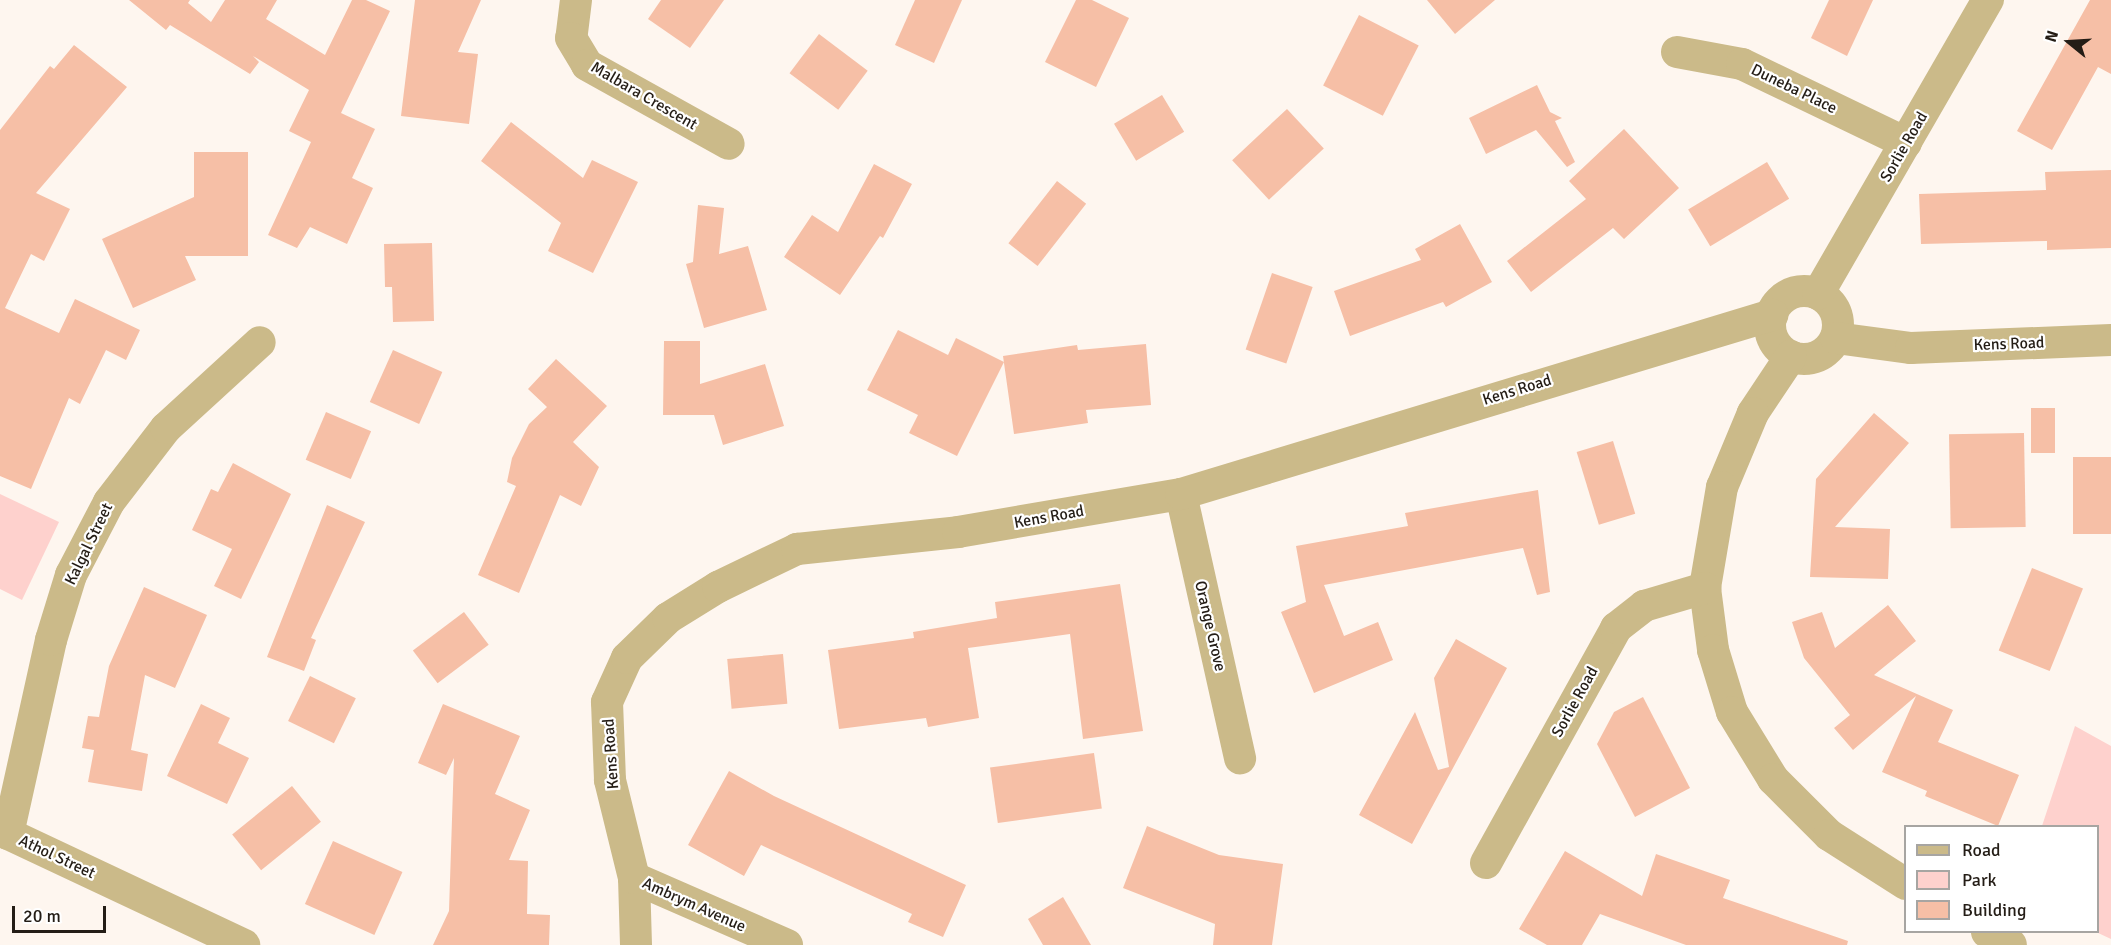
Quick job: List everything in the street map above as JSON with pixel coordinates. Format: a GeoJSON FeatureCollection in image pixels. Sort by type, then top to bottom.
{"type":"FeatureCollection","features":[{"type":"Feature","properties":{"kind":"street","name":"Malbara Crescent"},"geometry":{"type":"LineString","coordinates":[[576,0],[571,38],[587,65],[729,144]]}},
{"type":"Feature","properties":{"kind":"street","name":"Sorlie Road"},"geometry":{"type":"LineString","coordinates":[[1818,294],[1988,0]]}},
{"type":"Feature","properties":{"kind":"street","name":"Duneba Place"},"geometry":{"type":"LineString","coordinates":[[1677,52],[1742,64],[1906,143]]}},
{"type":"Feature","properties":{"kind":"street"},"geometry":{"type":"LineString","coordinates":[[1794,292],[1818,294],[1836,312],[1836,338],[1820,355],[1791,356],[1774,339],[1772,315],[1780,301],[1794,292]]}},
{"type":"Feature","properties":{"kind":"street","name":"Kens Road"},"geometry":{"type":"LineString","coordinates":[[636,945],[634,878],[610,780],[607,702],[627,658],[668,618],[718,587],[797,549],[958,532],[1180,494],[1772,315]]}},
{"type":"Feature","properties":{"kind":"street","name":"Kens Road"},"geometry":{"type":"LineString","coordinates":[[1836,338],[1911,348],[2111,340]]}},
{"type":"Feature","properties":{"kind":"street","name":"Kalgal Street"},"geometry":{"type":"LineString","coordinates":[[4,832],[51,640],[71,575],[109,502],[166,428],[260,342]]}},
{"type":"Feature","properties":{"kind":"street"},"geometry":{"type":"LineString","coordinates":[[1791,356],[1753,413],[1722,487],[1705,588],[1713,650],[1732,712],[1773,779],[1829,836],[1904,883]]}},
{"type":"Feature","properties":{"kind":"street","name":"Orange Grove"},"geometry":{"type":"LineString","coordinates":[[1180,494],[1240,758]]}},
{"type":"Feature","properties":{"kind":"street","name":"Sorlie Road"},"geometry":{"type":"LineString","coordinates":[[1486,863],[1616,628],[1644,606],[1705,588]]}},
{"type":"Feature","properties":{"kind":"street","name":"Athol Street"},"geometry":{"type":"LineString","coordinates":[[4,832],[200,936],[244,945]]}},
{"type":"Feature","properties":{"kind":"street","name":"Ambrym Avenue"},"geometry":{"type":"LineString","coordinates":[[634,878],[787,945]]}},
{"type":"Feature","properties":{"kind":"street"},"geometry":{"type":"LineString","coordinates":[[1989,933],[2011,945]]}},
{"type":"Feature","properties":{"kind":"green space"},"geometry":{"type":"Polygon","coordinates":[[[0,494],[59,522],[22,600],[0,589],[0,494]]]}},
{"type":"Feature","properties":{"kind":"green space"},"geometry":{"type":"Polygon","coordinates":[[[2075,726],[2111,746],[2111,939],[2098,933],[2099,825],[2042,825],[2075,726]]]}},
{"type":"Feature","properties":{"kind":"building"},"geometry":{"type":"Polygon","coordinates":[[[129,0],[190,0],[188,3],[211,22],[225,0],[277,0],[266,19],[325,55],[352,0],[366,0],[390,11],[341,113],[375,129],[352,178],[373,188],[347,244],[310,227],[297,248],[268,235],[311,142],[289,131],[309,90],[253,56],[259,62],[250,74],[170,25],[166,30],[129,0]]]}},
{"type":"Feature","properties":{"kind":"building"},"geometry":{"type":"Polygon","coordinates":[[[415,0],[481,0],[458,52],[478,54],[469,124],[401,116],[415,0]]]}},
{"type":"Feature","properties":{"kind":"building"},"geometry":{"type":"Polygon","coordinates":[[[661,0],[724,0],[690,48],[648,19],[661,0]]]}},
{"type":"Feature","properties":{"kind":"building"},"geometry":{"type":"Polygon","coordinates":[[[915,0],[962,0],[934,63],[895,45],[915,0]]]}},
{"type":"Feature","properties":{"kind":"building"},"geometry":{"type":"Polygon","coordinates":[[[1076,0],[1092,0],[1129,18],[1096,87],[1045,62],[1076,0]]]}},
{"type":"Feature","properties":{"kind":"building"},"geometry":{"type":"Polygon","coordinates":[[[1427,0],[1495,0],[1455,34],[1427,0]]]}},
{"type":"Feature","properties":{"kind":"building"},"geometry":{"type":"Polygon","coordinates":[[[1829,0],[1873,0],[1847,56],[1811,38],[1829,0]]]}},
{"type":"Feature","properties":{"kind":"building"},"geometry":{"type":"Polygon","coordinates":[[[2090,0],[2111,0],[2111,74],[2098,67],[2052,150],[2017,131],[2090,0]]]}},
{"type":"Feature","properties":{"kind":"building"},"geometry":{"type":"Polygon","coordinates":[[[1359,15],[1419,45],[1383,116],[1323,85],[1359,15]]]}},
{"type":"Feature","properties":{"kind":"building"},"geometry":{"type":"Polygon","coordinates":[[[819,34],[868,71],[838,110],[790,73],[819,34]]]}},
{"type":"Feature","properties":{"kind":"building"},"geometry":{"type":"Polygon","coordinates":[[[74,45],[127,87],[36,193],[70,209],[44,261],[31,254],[5,308],[59,333],[75,299],[140,330],[126,360],[106,350],[80,404],[69,398],[31,489],[0,476],[0,130],[50,66],[54,69],[74,45]]]}},
{"type":"Feature","properties":{"kind":"building"},"geometry":{"type":"Polygon","coordinates":[[[1537,85],[1550,112],[1562,118],[1555,121],[1575,162],[1567,167],[1536,130],[1486,154],[1469,118],[1537,85]]]}},
{"type":"Feature","properties":{"kind":"building"},"geometry":{"type":"Polygon","coordinates":[[[1162,95],[1184,132],[1136,161],[1114,124],[1162,95]]]}},
{"type":"Feature","properties":{"kind":"building"},"geometry":{"type":"Polygon","coordinates":[[[1287,109],[1324,148],[1269,200],[1232,160],[1287,109]]]}},
{"type":"Feature","properties":{"kind":"building"},"geometry":{"type":"Polygon","coordinates":[[[511,122],[583,178],[592,160],[638,182],[593,273],[548,251],[561,223],[481,161],[511,122]]]}},
{"type":"Feature","properties":{"kind":"building"},"geometry":{"type":"Polygon","coordinates":[[[1624,129],[1679,188],[1624,239],[1613,228],[1531,292],[1507,261],[1586,199],[1569,181],[1624,129]]]}},
{"type":"Feature","properties":{"kind":"building"},"geometry":{"type":"Polygon","coordinates":[[[194,152],[248,152],[248,256],[185,256],[196,280],[133,308],[102,239],[194,197],[194,152]]]}},
{"type":"Feature","properties":{"kind":"building"},"geometry":{"type":"Polygon","coordinates":[[[1767,162],[1789,199],[1710,246],[1688,209],[1767,162]]]}},
{"type":"Feature","properties":{"kind":"building"},"geometry":{"type":"Polygon","coordinates":[[[874,164],[912,184],[883,238],[880,236],[840,295],[784,257],[812,215],[838,232],[874,164]]]}},
{"type":"Feature","properties":{"kind":"building"},"geometry":{"type":"Polygon","coordinates":[[[2111,170],[2111,248],[2047,250],[2047,241],[1921,244],[1919,194],[2046,190],[2045,172],[2111,170]]]}},
{"type":"Feature","properties":{"kind":"building"},"geometry":{"type":"Polygon","coordinates":[[[1057,181],[1086,204],[1038,266],[1008,243],[1057,181]]]}},
{"type":"Feature","properties":{"kind":"building"},"geometry":{"type":"Polygon","coordinates":[[[698,205],[724,208],[719,254],[748,246],[767,310],[704,328],[686,264],[693,262],[698,205]]]}},
{"type":"Feature","properties":{"kind":"building"},"geometry":{"type":"Polygon","coordinates":[[[1460,224],[1492,282],[1446,307],[1443,302],[1350,336],[1334,291],[1421,260],[1415,249],[1460,224]]]}},
{"type":"Feature","properties":{"kind":"building"},"geometry":{"type":"Polygon","coordinates":[[[432,243],[434,321],[393,322],[392,287],[385,287],[384,244],[432,243]]]}},
{"type":"Feature","properties":{"kind":"building"},"geometry":{"type":"Polygon","coordinates":[[[1272,273],[1313,287],[1286,364],[1246,350],[1272,273]]]}},
{"type":"Feature","properties":{"kind":"building"},"geometry":{"type":"Polygon","coordinates":[[[898,330],[948,355],[956,338],[1004,362],[957,456],[909,433],[918,415],[867,390],[898,330]]]}},
{"type":"Feature","properties":{"kind":"building"},"geometry":{"type":"Polygon","coordinates":[[[664,341],[700,341],[700,384],[765,364],[784,426],[723,445],[714,415],[663,415],[664,341]]]}},
{"type":"Feature","properties":{"kind":"building"},"geometry":{"type":"Polygon","coordinates":[[[1146,344],[1151,405],[1086,410],[1088,423],[1014,434],[1003,356],[1077,345],[1078,350],[1146,344]]]}},
{"type":"Feature","properties":{"kind":"building"},"geometry":{"type":"Polygon","coordinates":[[[393,350],[442,372],[419,424],[370,402],[393,350]]]}},
{"type":"Feature","properties":{"kind":"building"},"geometry":{"type":"Polygon","coordinates":[[[556,359],[607,406],[573,442],[599,467],[581,506],[560,495],[519,593],[478,575],[516,486],[507,482],[512,458],[529,424],[547,407],[528,389],[556,359]]]}},
{"type":"Feature","properties":{"kind":"building"},"geometry":{"type":"Polygon","coordinates":[[[2031,408],[2055,408],[2055,453],[2031,453],[2031,408]]]}},
{"type":"Feature","properties":{"kind":"building"},"geometry":{"type":"Polygon","coordinates":[[[326,412],[371,431],[351,479],[306,460],[326,412]]]}},
{"type":"Feature","properties":{"kind":"building"},"geometry":{"type":"Polygon","coordinates":[[[1874,413],[1909,443],[1835,527],[1890,529],[1888,579],[1810,577],[1816,479],[1874,413]]]}},
{"type":"Feature","properties":{"kind":"building"},"geometry":{"type":"Polygon","coordinates":[[[2024,433],[2026,527],[1951,528],[1949,434],[2024,433]]]}},
{"type":"Feature","properties":{"kind":"building"},"geometry":{"type":"Polygon","coordinates":[[[1613,441],[1635,514],[1599,525],[1577,452],[1613,441]]]}},
{"type":"Feature","properties":{"kind":"building"},"geometry":{"type":"Polygon","coordinates":[[[2073,457],[2111,457],[2111,534],[2073,534],[2073,457]]]}},
{"type":"Feature","properties":{"kind":"building"},"geometry":{"type":"Polygon","coordinates":[[[233,463],[291,494],[241,599],[214,586],[232,549],[192,530],[211,489],[218,492],[233,463]]]}},
{"type":"Feature","properties":{"kind":"building"},"geometry":{"type":"Polygon","coordinates":[[[1538,490],[1550,592],[1537,595],[1523,548],[1324,585],[1344,636],[1378,622],[1393,660],[1314,693],[1281,612],[1306,602],[1296,546],[1408,526],[1405,513],[1538,490]]]}},
{"type":"Feature","properties":{"kind":"building"},"geometry":{"type":"Polygon","coordinates":[[[327,505],[365,522],[311,638],[316,640],[304,671],[267,657],[327,505]]]}},
{"type":"Feature","properties":{"kind":"building"},"geometry":{"type":"Polygon","coordinates":[[[2032,568],[2083,589],[2050,671],[1999,651],[2032,568]]]}},
{"type":"Feature","properties":{"kind":"building"},"geometry":{"type":"Polygon","coordinates":[[[1120,584],[1143,731],[1083,739],[1070,634],[968,648],[979,718],[928,727],[926,718],[839,729],[828,650],[914,638],[913,632],[997,618],[995,602],[1120,584]]]}},
{"type":"Feature","properties":{"kind":"building"},"geometry":{"type":"Polygon","coordinates":[[[144,587],[207,615],[175,688],[145,675],[131,750],[148,754],[142,791],[88,782],[94,750],[82,748],[88,716],[99,717],[109,666],[144,587]]]}},
{"type":"Feature","properties":{"kind":"building"},"geometry":{"type":"Polygon","coordinates":[[[1888,605],[1916,641],[1874,675],[1953,710],[1938,742],[2019,775],[1998,825],[1925,796],[1927,791],[1882,772],[1916,696],[1853,750],[1834,728],[1850,715],[1804,658],[1792,622],[1822,612],[1835,648],[1888,605]]]}},
{"type":"Feature","properties":{"kind":"building"},"geometry":{"type":"Polygon","coordinates":[[[464,612],[489,645],[438,683],[413,651],[464,612]]]}},
{"type":"Feature","properties":{"kind":"building"},"geometry":{"type":"Polygon","coordinates":[[[1456,639],[1507,668],[1412,844],[1359,815],[1415,712],[1438,770],[1449,767],[1434,678],[1456,639]]]}},
{"type":"Feature","properties":{"kind":"building"},"geometry":{"type":"Polygon","coordinates":[[[783,654],[787,704],[732,709],[727,659],[783,654]]]}},
{"type":"Feature","properties":{"kind":"building"},"geometry":{"type":"Polygon","coordinates":[[[310,676],[356,698],[334,743],[288,721],[310,676]]]}},
{"type":"Feature","properties":{"kind":"building"},"geometry":{"type":"Polygon","coordinates":[[[1643,697],[1690,788],[1635,817],[1597,744],[1614,712],[1643,697]]]}},
{"type":"Feature","properties":{"kind":"building"},"geometry":{"type":"Polygon","coordinates":[[[201,704],[230,718],[218,743],[249,758],[227,804],[167,776],[201,704]]]}},
{"type":"Feature","properties":{"kind":"building"},"geometry":{"type":"Polygon","coordinates":[[[443,704],[520,736],[495,794],[530,810],[509,860],[528,861],[527,914],[550,915],[549,945],[433,945],[449,911],[454,758],[446,775],[418,763],[443,704]]]}},
{"type":"Feature","properties":{"kind":"building"},"geometry":{"type":"Polygon","coordinates":[[[1094,753],[1102,808],[998,823],[990,768],[1094,753]]]}},
{"type":"Feature","properties":{"kind":"building"},"geometry":{"type":"Polygon","coordinates":[[[729,771],[774,796],[966,885],[943,937],[908,922],[912,914],[761,845],[744,876],[688,845],[729,771]]]}},
{"type":"Feature","properties":{"kind":"building"},"geometry":{"type":"Polygon","coordinates":[[[292,786],[321,822],[261,870],[232,834],[292,786]]]}},
{"type":"Feature","properties":{"kind":"building"},"geometry":{"type":"Polygon","coordinates":[[[1147,826],[1219,855],[1283,864],[1272,945],[1213,945],[1215,924],[1123,888],[1147,826]]]}},
{"type":"Feature","properties":{"kind":"building"},"geometry":{"type":"Polygon","coordinates":[[[333,841],[402,872],[374,935],[305,904],[333,841]]]}},
{"type":"Feature","properties":{"kind":"building"},"geometry":{"type":"Polygon","coordinates":[[[1565,851],[1642,896],[1656,854],[1730,880],[1723,898],[1848,941],[1847,945],[1686,945],[1600,914],[1582,945],[1547,945],[1519,929],[1565,851]]]}},
{"type":"Feature","properties":{"kind":"building"},"geometry":{"type":"Polygon","coordinates":[[[1063,897],[1091,945],[1043,945],[1028,919],[1063,897]]]}}]}
